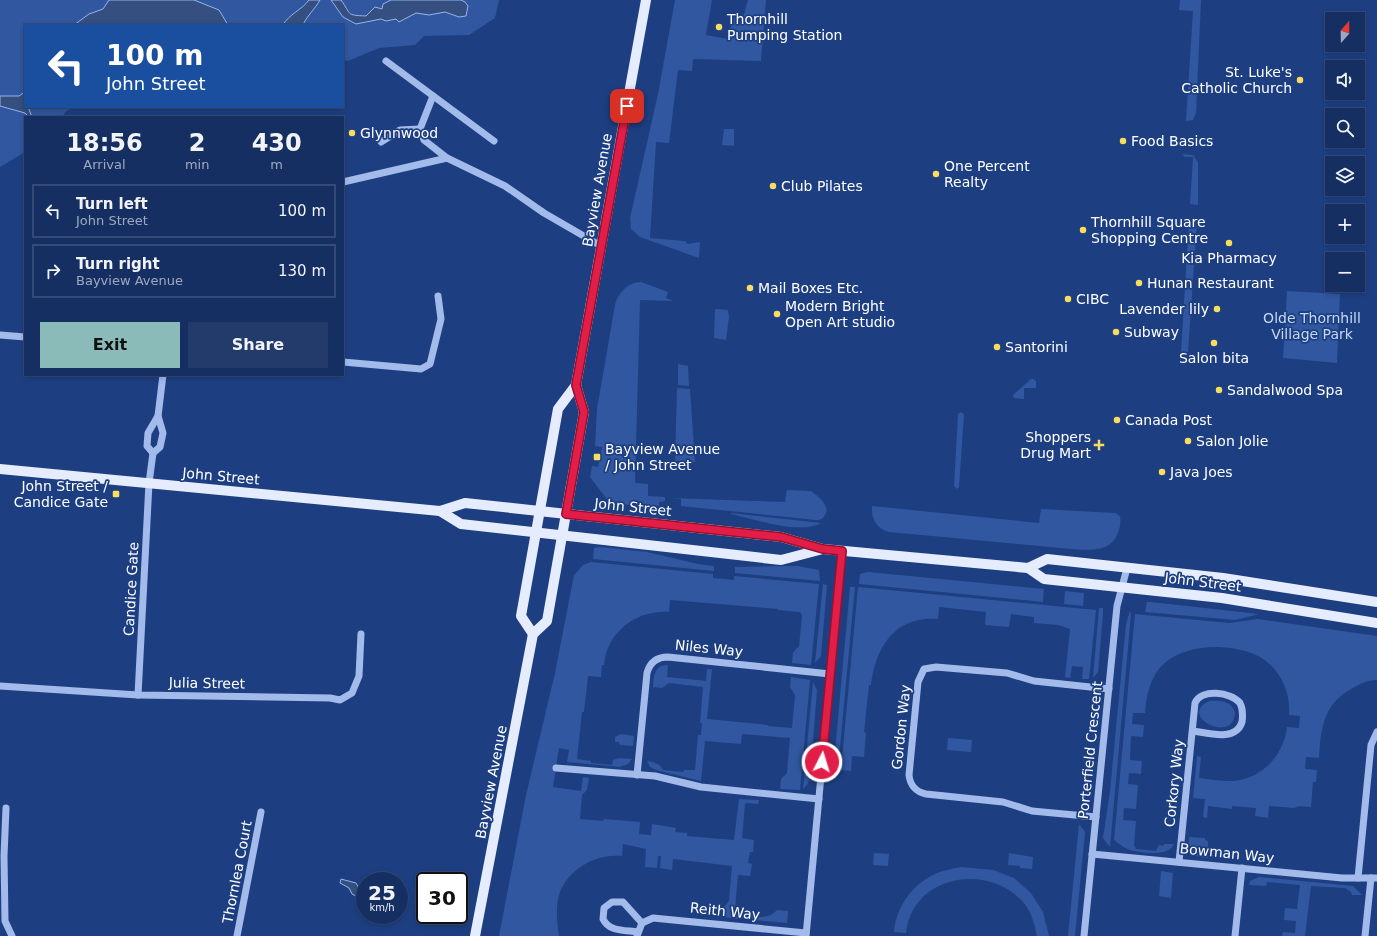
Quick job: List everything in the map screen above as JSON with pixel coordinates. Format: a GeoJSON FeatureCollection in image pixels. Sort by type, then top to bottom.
{"type":"FeatureCollection","features":[{"type":"Feature","properties":{"kind":"main road","name":"Bayview Avenue"},"geometry":{"type":"LineString","coordinates":[[533,634],[521,616],[558,409],[576,385],[646,0]]}},
{"type":"Feature","properties":{"kind":"main road","name":"Bayview Avenue"},"geometry":{"type":"LineString","coordinates":[[475,936],[533,634],[547,621],[584,412],[576,385]]}},
{"type":"Feature","properties":{"kind":"main road","name":"John Street"},"geometry":{"type":"LineString","coordinates":[[0,469],[440,511],[465,503],[781,537],[823,549],[1028,568],[1044,579],[1222,598],[1377,623]]}},
{"type":"Feature","properties":{"kind":"main road","name":"John Street"},"geometry":{"type":"LineString","coordinates":[[440,511],[462,524],[781,560],[823,549]]}},
{"type":"Feature","properties":{"kind":"main road","name":"John Street"},"geometry":{"type":"LineString","coordinates":[[1028,568],[1047,559],[1223,578],[1377,602]]}},
{"type":"Feature","properties":{"kind":"street"},"geometry":{"type":"LineString","coordinates":[[386,60],[494,141]]}},
{"type":"Feature","properties":{"kind":"street"},"geometry":{"type":"LineString","coordinates":[[432,96],[420,130],[424,140],[447,158],[505,186],[544,213],[602,246]]}},
{"type":"Feature","properties":{"kind":"street"},"geometry":{"type":"LineString","coordinates":[[381,142],[400,130],[420,130]]}},
{"type":"Feature","properties":{"kind":"street"},"geometry":{"type":"LineString","coordinates":[[344,182],[447,158]]}},
{"type":"Feature","properties":{"kind":"street"},"geometry":{"type":"LineString","coordinates":[[344,362],[421,370],[430,364],[441,319],[438,296]]}},
{"type":"Feature","properties":{"kind":"street"},"geometry":{"type":"LineString","coordinates":[[0,335],[24,337]]}},
{"type":"Feature","properties":{"kind":"street"},"geometry":{"type":"LineString","coordinates":[[158,416],[148,433],[147,446],[153,453],[160,447],[162,433],[158,416],[163,376]]}},
{"type":"Feature","properties":{"kind":"street","name":"Candice Gate"},"geometry":{"type":"LineString","coordinates":[[138,695],[149,484],[153,453]]}},
{"type":"Feature","properties":{"kind":"street"},"geometry":{"type":"LineString","coordinates":[[806,934],[842,551]]}},
{"type":"Feature","properties":{"kind":"street","name":"Porterfield Crescent"},"geometry":{"type":"LineString","coordinates":[[1084,936],[1117,606],[1127,568]]}},
{"type":"Feature","properties":{"kind":"street","name":"Julia Street"},"geometry":{"type":"LineString","coordinates":[[0,686],[138,695],[330,698],[340,700],[352,693],[359,676],[361,634]]}},
{"type":"Feature","properties":{"kind":"street","name":"Niles Way"},"geometry":{"type":"LineString","coordinates":[[637,775],[647,673],[649,666],[657,659],[668,657],[830,674]]}},
{"type":"Feature","properties":{"kind":"street","name":"Gordon Way"},"geometry":{"type":"LineString","coordinates":[[1096,817],[1032,811],[1003,802],[919,792],[911,784],[909,775],[916,703],[920,675],[924,669],[933,666],[1007,673],[1034,681],[1109,689]]}},
{"type":"Feature","properties":{"kind":"street","name":"Corkory Way"},"geometry":{"type":"LineString","coordinates":[[1179,862],[1195,703],[1201,696],[1209,694],[1234,697],[1240,703],[1243,710],[1242,719],[1239,728],[1233,733],[1226,734],[1193,731]]}},
{"type":"Feature","properties":{"kind":"street"},"geometry":{"type":"LineString","coordinates":[[1358,878],[1371,745],[1377,732]]}},
{"type":"Feature","properties":{"kind":"street"},"geometry":{"type":"LineString","coordinates":[[556,768],[637,775],[662,778],[700,787],[819,799]]}},
{"type":"Feature","properties":{"kind":"street"},"geometry":{"type":"LineString","coordinates":[[6,808],[4,856],[5,921],[12,936]]}},
{"type":"Feature","properties":{"kind":"street","name":"Thornlea Court"},"geometry":{"type":"LineString","coordinates":[[237,936],[261,812]]}},
{"type":"Feature","properties":{"kind":"street","name":"Bowman Way"},"geometry":{"type":"LineString","coordinates":[[1092,854],[1358,878],[1374,878]]}},
{"type":"Feature","properties":{"kind":"street"},"geometry":{"type":"LineString","coordinates":[[1235,936],[1242,868]]}},
{"type":"Feature","properties":{"kind":"street"},"geometry":{"type":"LineString","coordinates":[[1365,936],[1374,878]]}},
{"type":"Feature","properties":{"kind":"street"},"geometry":{"type":"LineString","coordinates":[[612,902],[623,902],[642,923],[638,934],[610,928],[602,919],[604,908],[612,902]]}},
{"type":"Feature","properties":{"kind":"street","name":"Reith Way"},"geometry":{"type":"LineString","coordinates":[[642,923],[648,919],[656,918],[806,934]]}},
{"type":"Feature","properties":{"kind":"green space"},"geometry":{"type":"Polygon","coordinates":[[[0,0],[499,0],[495,18],[469,35],[424,36],[415,45],[379,48],[348,61],[344,60],[344,24],[24,24],[24,108],[73,108],[66,111],[63,116],[24,116],[24,153],[0,167],[0,0]]]}},
{"type":"Feature","properties":{"kind":"green space"},"geometry":{"type":"Polygon","coordinates":[[[675,0],[712,0],[706,35],[728,39],[733,17],[743,18],[748,0],[766,0],[761,61],[693,59],[692,71],[678,70],[669,143],[656,142],[650,238],[685,241],[688,244],[700,242],[699,258],[640,237],[631,229],[630,218],[658,94],[675,0]]]}},
{"type":"Feature","properties":{"kind":"green space"},"geometry":{"type":"Polygon","coordinates":[[[1180,0],[1201,0],[1196,113],[1193,120],[1186,121],[1193,11],[1179,10],[1180,0]]]}},
{"type":"Feature","properties":{"kind":"green space"},"geometry":{"type":"Polygon","coordinates":[[[724,129],[734,129],[734,146],[722,145],[724,129]]]}},
{"type":"Feature","properties":{"kind":"green space"},"geometry":{"type":"Polygon","coordinates":[[[1182,154],[1193,155],[1198,162],[1198,205],[1190,204],[1193,157],[1185,157],[1182,154]]]}},
{"type":"Feature","properties":{"kind":"green space"},"geometry":{"type":"Polygon","coordinates":[[[1189,221],[1197,221],[1188,352],[1181,352],[1189,221]]]}},
{"type":"Feature","properties":{"kind":"green space"},"geometry":{"type":"Polygon","coordinates":[[[636,282],[641,282],[668,292],[666,298],[673,301],[640,300],[635,483],[648,484],[648,496],[665,497],[665,501],[659,502],[659,506],[642,507],[609,502],[590,477],[592,466],[598,467],[602,447],[595,446],[597,409],[616,301],[624,289],[636,282]]]}},
{"type":"Feature","properties":{"kind":"green space","name":"Olde Thornhill Village Park"},"geometry":{"type":"Polygon","coordinates":[[[1287,291],[1340,294],[1337,363],[1283,358],[1287,291]]]}},
{"type":"Feature","properties":{"kind":"green space"},"geometry":{"type":"Polygon","coordinates":[[[715,309],[728,310],[729,317],[726,340],[714,338],[715,309]]]}},
{"type":"Feature","properties":{"kind":"green space"},"geometry":{"type":"Polygon","coordinates":[[[678,364],[688,366],[689,386],[678,385],[678,364]]]}},
{"type":"Feature","properties":{"kind":"green space"},"geometry":{"type":"Polygon","coordinates":[[[1031,379],[1036,381],[1036,388],[1024,388],[1024,399],[1014,398],[1013,395],[1031,379]]]}},
{"type":"Feature","properties":{"kind":"green space"},"geometry":{"type":"Polygon","coordinates":[[[677,388],[690,389],[695,462],[675,461],[677,388]]]}},
{"type":"Feature","properties":{"kind":"green space"},"geometry":{"type":"Polygon","coordinates":[[[961,412],[964,414],[959,487],[957,489],[954,486],[958,414],[961,412]]]}},
{"type":"Feature","properties":{"kind":"green space"},"geometry":{"type":"Polygon","coordinates":[[[787,490],[811,491],[820,498],[825,505],[826,512],[824,516],[819,520],[816,520],[681,506],[681,499],[668,498],[785,502],[787,490]]]}},
{"type":"Feature","properties":{"kind":"green space"},"geometry":{"type":"Polygon","coordinates":[[[872,506],[1039,523],[1041,509],[1115,513],[1120,516],[1120,528],[1113,541],[1103,548],[1090,550],[1071,549],[889,532],[885,531],[876,523],[872,506]]]}},
{"type":"Feature","properties":{"kind":"green space"},"geometry":{"type":"Polygon","coordinates":[[[731,514],[821,523],[812,526],[789,527],[731,514]]]}},
{"type":"Feature","properties":{"kind":"green space"},"geometry":{"type":"Polygon","coordinates":[[[600,547],[647,552],[698,564],[714,566],[714,571],[593,559],[594,548],[600,547]]]}},
{"type":"Feature","properties":{"kind":"green space"},"geometry":{"type":"Polygon","coordinates":[[[591,562],[713,574],[713,578],[734,580],[734,576],[819,584],[811,665],[792,663],[793,653],[799,647],[802,615],[800,612],[670,600],[669,612],[657,612],[645,615],[625,625],[617,633],[606,653],[604,665],[602,665],[601,677],[588,676],[584,712],[582,712],[577,759],[591,761],[591,763],[612,765],[613,760],[619,758],[632,759],[628,764],[620,767],[567,762],[569,750],[559,748],[553,787],[581,791],[583,777],[589,778],[587,790],[582,795],[580,819],[640,822],[639,834],[651,835],[652,824],[676,828],[675,832],[687,833],[687,836],[734,840],[739,799],[759,800],[758,804],[745,804],[742,838],[754,840],[753,852],[750,852],[748,863],[752,864],[750,876],[738,875],[735,910],[749,912],[749,916],[761,917],[771,915],[777,910],[788,911],[787,923],[744,919],[744,914],[739,914],[738,919],[723,917],[724,907],[729,901],[732,866],[673,859],[672,870],[660,868],[661,856],[658,856],[657,868],[645,867],[646,849],[623,844],[622,856],[612,856],[591,861],[574,872],[567,880],[561,889],[558,899],[557,918],[559,936],[499,936],[526,795],[555,673],[574,575],[583,565],[591,562]]]}},
{"type":"Feature","properties":{"kind":"green space"},"geometry":{"type":"Polygon","coordinates":[[[797,566],[819,570],[820,581],[735,573],[735,567],[797,566]]]}},
{"type":"Feature","properties":{"kind":"green space"},"geometry":{"type":"Polygon","coordinates":[[[868,572],[1044,589],[1043,602],[859,584],[860,574],[868,572]]]}},
{"type":"Feature","properties":{"kind":"green space"},"geometry":{"type":"Polygon","coordinates":[[[823,584],[827,585],[821,656],[815,663],[823,584]]]}},
{"type":"Feature","properties":{"kind":"green space"},"geometry":{"type":"Polygon","coordinates":[[[850,587],[855,587],[838,768],[834,762],[850,587]]]}},
{"type":"Feature","properties":{"kind":"green space"},"geometry":{"type":"Polygon","coordinates":[[[858,587],[1096,610],[1089,679],[1082,679],[1083,667],[1072,666],[1070,678],[1065,677],[1070,629],[1058,625],[1034,623],[1034,617],[1011,614],[1009,627],[985,625],[986,612],[939,607],[938,619],[923,619],[910,622],[899,628],[883,647],[873,671],[871,685],[869,685],[864,732],[866,733],[864,757],[852,756],[851,771],[841,770],[858,587]]]}},
{"type":"Feature","properties":{"kind":"green space"},"geometry":{"type":"Polygon","coordinates":[[[1065,591],[1084,593],[1083,606],[1064,604],[1065,591]]]}},
{"type":"Feature","properties":{"kind":"green space"},"geometry":{"type":"Polygon","coordinates":[[[1147,602],[1259,614],[1235,620],[1145,612],[1147,602]]]}},
{"type":"Feature","properties":{"kind":"green space"},"geometry":{"type":"Polygon","coordinates":[[[1099,608],[1103,608],[1103,615],[1098,672],[1093,678],[1099,608]]]}},
{"type":"Feature","properties":{"kind":"green space"},"geometry":{"type":"Polygon","coordinates":[[[1130,611],[1131,614],[1110,847],[1103,838],[1110,791],[1126,624],[1130,611]]]}},
{"type":"Feature","properties":{"kind":"green space"},"geometry":{"type":"Polygon","coordinates":[[[1135,614],[1229,623],[1258,619],[1377,636],[1377,680],[1357,685],[1334,702],[1325,718],[1319,758],[1306,757],[1305,769],[1317,770],[1316,782],[1313,782],[1311,807],[1299,806],[1294,808],[1269,806],[1268,818],[1255,816],[1256,808],[1232,806],[1232,809],[1208,806],[1207,818],[1203,817],[1205,799],[1193,798],[1197,756],[1201,757],[1199,778],[1230,781],[1251,777],[1269,765],[1276,757],[1285,738],[1287,727],[1299,728],[1300,716],[1289,715],[1288,698],[1283,682],[1273,668],[1260,657],[1234,648],[1203,648],[1188,651],[1175,656],[1163,664],[1155,675],[1149,689],[1145,713],[1133,713],[1132,724],[1144,725],[1143,737],[1131,736],[1130,760],[1142,761],[1141,774],[1129,773],[1128,784],[1138,785],[1136,809],[1124,808],[1123,820],[1136,821],[1134,845],[1136,849],[1156,851],[1159,845],[1163,846],[1164,844],[1174,844],[1167,851],[1148,853],[1128,849],[1114,840],[1135,614]]]}},
{"type":"Feature","properties":{"kind":"green space"},"geometry":{"type":"Polygon","coordinates":[[[663,665],[668,665],[667,677],[706,681],[707,669],[712,669],[707,719],[768,726],[792,728],[795,695],[790,687],[791,677],[810,680],[800,790],[780,789],[781,779],[787,773],[790,738],[742,734],[741,744],[705,741],[701,781],[656,770],[650,767],[647,761],[657,764],[663,770],[683,772],[684,770],[695,770],[698,735],[701,735],[702,723],[700,723],[703,687],[669,683],[662,688],[653,687],[654,675],[657,669],[663,665]]]}},
{"type":"Feature","properties":{"kind":"green space"},"geometry":{"type":"Polygon","coordinates":[[[813,682],[817,690],[810,779],[803,789],[813,682]]]}},
{"type":"Feature","properties":{"kind":"green space"},"geometry":{"type":"Polygon","coordinates":[[[1209,701],[1221,701],[1231,706],[1235,713],[1232,722],[1226,727],[1217,727],[1209,725],[1203,720],[1199,714],[1201,707],[1209,701]]]}},
{"type":"Feature","properties":{"kind":"green space"},"geometry":{"type":"Polygon","coordinates":[[[621,734],[634,736],[633,746],[620,745],[619,742],[615,742],[615,737],[621,734]]]}},
{"type":"Feature","properties":{"kind":"green space"},"geometry":{"type":"Polygon","coordinates":[[[948,738],[972,740],[971,752],[947,750],[948,738]]]}},
{"type":"Feature","properties":{"kind":"green space"},"geometry":{"type":"Polygon","coordinates":[[[1079,824],[1085,832],[1075,936],[1068,936],[1079,824]]]}},
{"type":"Feature","properties":{"kind":"green space"},"geometry":{"type":"Polygon","coordinates":[[[1189,837],[1205,838],[1205,840],[1208,841],[1208,858],[1198,857],[1192,853],[1189,847],[1189,837]]]}},
{"type":"Feature","properties":{"kind":"green space"},"geometry":{"type":"Polygon","coordinates":[[[874,853],[889,854],[888,866],[873,865],[874,853]]]}},
{"type":"Feature","properties":{"kind":"green space"},"geometry":{"type":"Polygon","coordinates":[[[1009,853],[1033,857],[1032,869],[1008,865],[1009,853]]]}},
{"type":"Feature","properties":{"kind":"green space"},"geometry":{"type":"Polygon","coordinates":[[[961,867],[993,870],[1014,878],[1031,893],[1043,912],[1049,936],[1037,936],[1029,910],[1023,902],[1008,889],[991,882],[972,879],[954,881],[936,887],[922,898],[911,913],[906,933],[894,932],[898,914],[902,905],[913,889],[928,877],[946,870],[961,867]]]}},
{"type":"Feature","properties":{"kind":"green space"},"geometry":{"type":"Polygon","coordinates":[[[1161,871],[1173,873],[1171,898],[1159,896],[1161,871]]]}},
{"type":"Feature","properties":{"kind":"green space"},"geometry":{"type":"Polygon","coordinates":[[[1259,877],[1353,886],[1362,895],[1352,895],[1351,892],[1345,888],[1311,886],[1305,936],[1282,936],[1283,932],[1295,933],[1296,921],[1284,920],[1285,908],[1297,909],[1300,885],[1267,882],[1266,886],[1249,885],[1250,881],[1259,877]]]}},
{"type":"Feature","properties":{"kind":"shaded area"},"geometry":{"type":"Polygon","coordinates":[[[109,0],[194,0],[219,10],[227,24],[75,24],[89,14],[103,9],[109,0]]]}},
{"type":"Feature","properties":{"kind":"shaded area"},"geometry":{"type":"Polygon","coordinates":[[[309,0],[320,0],[304,24],[284,24],[289,18],[309,0]]]}},
{"type":"Feature","properties":{"kind":"shaded area"},"geometry":{"type":"Polygon","coordinates":[[[331,0],[341,0],[350,13],[366,16],[375,7],[382,9],[383,4],[391,0],[461,0],[468,6],[466,16],[459,17],[445,12],[429,15],[416,13],[399,22],[396,19],[386,21],[381,19],[356,24],[343,17],[331,0]]]}},
{"type":"Feature","properties":{"kind":"shaded area"},"geometry":{"type":"Polygon","coordinates":[[[24,93],[24,108],[28,108],[32,116],[0,106],[0,96],[19,96],[24,93]]]}},
{"type":"Feature","properties":{"kind":"shaded area"},"geometry":{"type":"Polygon","coordinates":[[[341,879],[356,883],[356,896],[352,894],[349,888],[340,883],[341,879]]]}},
{"type":"Feature","properties":{"kind":"place","name":"Thornhill Pumping Station"},"geometry":{"type":"Point","coordinates":[719,27]}},
{"type":"Feature","properties":{"kind":"place","name":"St. Luke's Catholic Church"},"geometry":{"type":"Point","coordinates":[1300,80]}},
{"type":"Feature","properties":{"kind":"place","name":"Glynnwood"},"geometry":{"type":"Point","coordinates":[352,133]}},
{"type":"Feature","properties":{"kind":"place","name":"Food Basics"},"geometry":{"type":"Point","coordinates":[1123,141]}},
{"type":"Feature","properties":{"kind":"place","name":"One Percent Realty"},"geometry":{"type":"Point","coordinates":[936,174]}},
{"type":"Feature","properties":{"kind":"place","name":"Club Pilates"},"geometry":{"type":"Point","coordinates":[773,186]}},
{"type":"Feature","properties":{"kind":"place","name":"Thornhill Square Shopping Centre"},"geometry":{"type":"Point","coordinates":[1083,230]}},
{"type":"Feature","properties":{"kind":"place","name":"Kia Pharmacy"},"geometry":{"type":"Point","coordinates":[1229,243]}},
{"type":"Feature","properties":{"kind":"place","name":"Hunan Restaurant"},"geometry":{"type":"Point","coordinates":[1139,283]}},
{"type":"Feature","properties":{"kind":"place","name":"Mail Boxes Etc."},"geometry":{"type":"Point","coordinates":[750,288]}},
{"type":"Feature","properties":{"kind":"place","name":"CIBC"},"geometry":{"type":"Point","coordinates":[1068,299]}},
{"type":"Feature","properties":{"kind":"place","name":"Lavender lily"},"geometry":{"type":"Point","coordinates":[1217,309]}},
{"type":"Feature","properties":{"kind":"place","name":"Modern Bright Open Art studio"},"geometry":{"type":"Point","coordinates":[777,314]}},
{"type":"Feature","properties":{"kind":"place","name":"Subway"},"geometry":{"type":"Point","coordinates":[1116,332]}},
{"type":"Feature","properties":{"kind":"place","name":"Salon bita"},"geometry":{"type":"Point","coordinates":[1214,343]}},
{"type":"Feature","properties":{"kind":"place","name":"Santorini"},"geometry":{"type":"Point","coordinates":[997,347]}},
{"type":"Feature","properties":{"kind":"place","name":"Sandalwood Spa"},"geometry":{"type":"Point","coordinates":[1219,390]}},
{"type":"Feature","properties":{"kind":"place","name":"Canada Post"},"geometry":{"type":"Point","coordinates":[1117,420]}},
{"type":"Feature","properties":{"kind":"place","name":"Salon Jolie"},"geometry":{"type":"Point","coordinates":[1188,441]}},
{"type":"Feature","properties":{"kind":"place","name":"Shoppers Drug Mart"},"geometry":{"type":"Point","coordinates":[1099,445]}},
{"type":"Feature","properties":{"kind":"place","name":"Bayview Avenue / John Street"},"geometry":{"type":"Point","coordinates":[597,457]}},
{"type":"Feature","properties":{"kind":"place","name":"Java Joes"},"geometry":{"type":"Point","coordinates":[1162,472]}},
{"type":"Feature","properties":{"kind":"place","name":"John Street / Candice Gate"},"geometry":{"type":"Point","coordinates":[116,494]}},
{"type":"Feature","properties":{"kind":"route"},"geometry":{"type":"LineString","coordinates":[[627,106],[576,385],[584,412],[566,514],[781,537],[823,549],[842,551],[822,762]]}}]}
